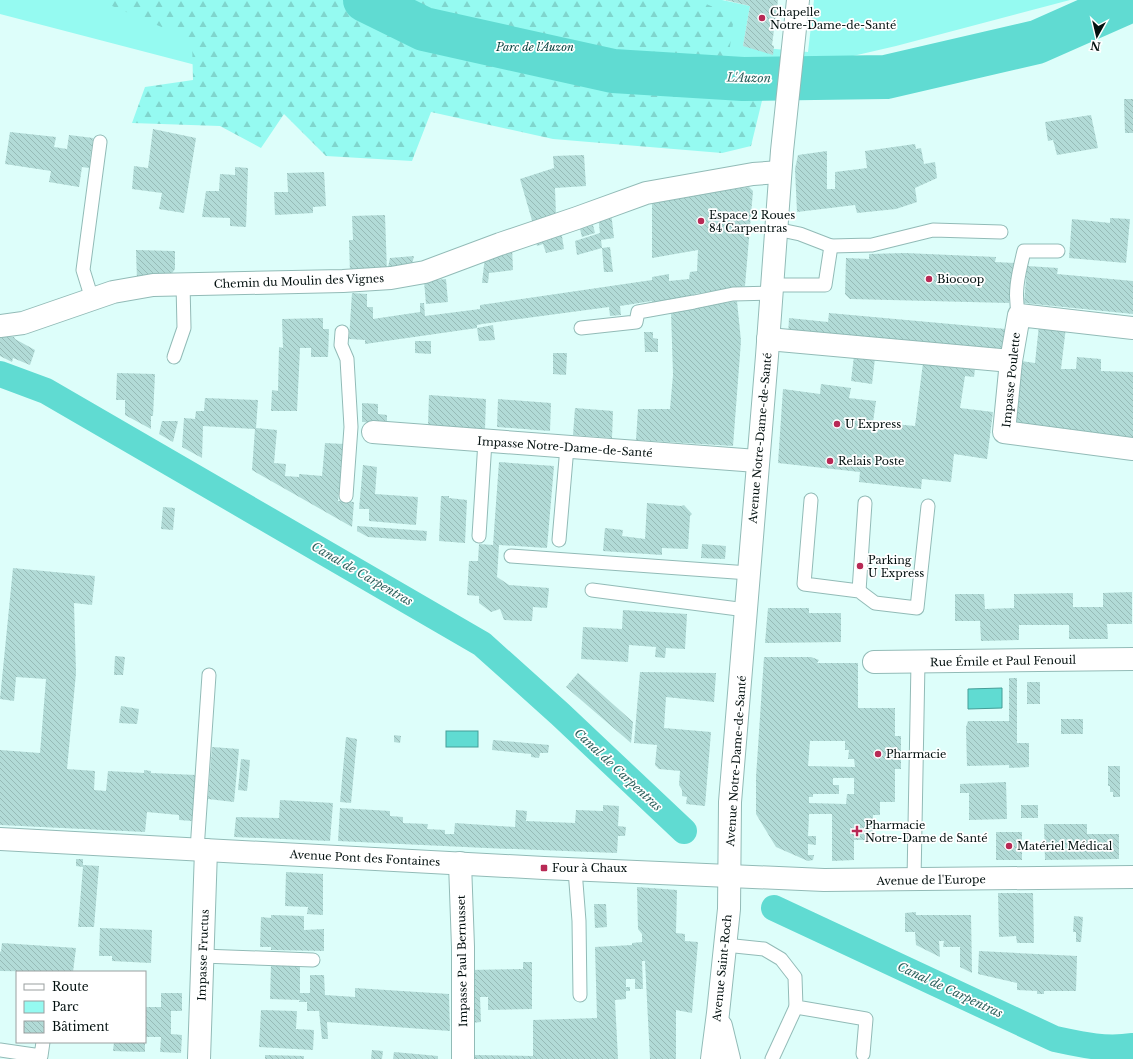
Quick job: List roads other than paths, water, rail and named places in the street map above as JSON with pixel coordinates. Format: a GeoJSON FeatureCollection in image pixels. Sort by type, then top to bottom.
{"type":"FeatureCollection","features":[{"type":"Feature","properties":{"kind":"street","name":"Avenue Notre-Dame-de-Santé"},"geometry":{"type":"LineString","coordinates":[[729,877],[730,802],[781,161],[798,0]]}},
{"type":"Feature","properties":{"kind":"street","name":"Chemin du Moulin des Vignes"},"geometry":{"type":"LineString","coordinates":[[0,326],[23,323],[113,292],[153,285],[343,281],[391,278],[425,272],[646,193],[753,174],[781,161]]}},
{"type":"Feature","properties":{"kind":"street"},"geometry":{"type":"LineString","coordinates":[[1019,315],[1133,328]]}},
{"type":"Feature","properties":{"kind":"street","name":"Impasse Poulette"},"geometry":{"type":"LineString","coordinates":[[1019,315],[1011,361],[1004,432],[1133,449]]}},
{"type":"Feature","properties":{"kind":"street"},"geometry":{"type":"LineString","coordinates":[[768,339],[1011,361]]}},
{"type":"Feature","properties":{"kind":"street","name":"Impasse Notre-Dame-de-Santé"},"geometry":{"type":"LineString","coordinates":[[373,432],[757,461]]}},
{"type":"Feature","properties":{"kind":"street","name":"Rue Émile et Paul Fenouil"},"geometry":{"type":"LineString","coordinates":[[874,662],[1133,659]]}},
{"type":"Feature","properties":{"kind":"street","name":"Avenue Pont des Fontaines"},"geometry":{"type":"LineString","coordinates":[[0,839],[729,877]]}},
{"type":"Feature","properties":{"kind":"street","name":"Impasse Fructus"},"geometry":{"type":"LineString","coordinates":[[199,1059],[202,956],[202,850]]}},
{"type":"Feature","properties":{"kind":"street","name":"Impasse Paul Bernusset"},"geometry":{"type":"LineString","coordinates":[[460,863],[463,947],[463,1059]]}},
{"type":"Feature","properties":{"kind":"street","name":"Avenue de l'Europe"},"geometry":{"type":"LineString","coordinates":[[729,877],[824,880],[1133,877]]}},
{"type":"Feature","properties":{"kind":"street","name":"Avenue Saint-Roch"},"geometry":{"type":"LineString","coordinates":[[712,1059],[729,909],[729,877]]}},
{"type":"Feature","properties":{"kind":"street"},"geometry":{"type":"LineString","coordinates":[[718,1014],[729,1059]]}},
{"type":"Feature","properties":{"kind":"lane"},"geometry":{"type":"LineString","coordinates":[[92,299],[83,270],[100,142]]}},
{"type":"Feature","properties":{"kind":"lane"},"geometry":{"type":"LineString","coordinates":[[776,229],[800,234],[831,246],[872,245],[933,230],[1001,232]]}},
{"type":"Feature","properties":{"kind":"lane"},"geometry":{"type":"LineString","coordinates":[[581,328],[636,322],[638,312],[733,294],[771,289],[825,285],[831,246]]}},
{"type":"Feature","properties":{"kind":"lane"},"geometry":{"type":"LineString","coordinates":[[1019,315],[1016,304],[1018,279],[1024,251],[1058,251]]}},
{"type":"Feature","properties":{"kind":"lane"},"geometry":{"type":"LineString","coordinates":[[174,357],[184,328],[183,284]]}},
{"type":"Feature","properties":{"kind":"lane"},"geometry":{"type":"LineString","coordinates":[[342,332],[340,345],[347,360],[350,427],[346,496]]}},
{"type":"Feature","properties":{"kind":"lane"},"geometry":{"type":"LineString","coordinates":[[350,427],[373,432]]}},
{"type":"Feature","properties":{"kind":"lane"},"geometry":{"type":"LineString","coordinates":[[479,536],[485,441]]}},
{"type":"Feature","properties":{"kind":"lane"},"geometry":{"type":"LineString","coordinates":[[559,540],[567,447]]}},
{"type":"Feature","properties":{"kind":"lane"},"geometry":{"type":"LineString","coordinates":[[811,500],[804,584],[859,591],[875,604],[917,608],[928,506]]}},
{"type":"Feature","properties":{"kind":"lane"},"geometry":{"type":"LineString","coordinates":[[859,591],[865,503]]}},
{"type":"Feature","properties":{"kind":"lane"},"geometry":{"type":"LineString","coordinates":[[511,556],[749,573]]}},
{"type":"Feature","properties":{"kind":"lane"},"geometry":{"type":"LineString","coordinates":[[592,590],[746,610]]}},
{"type":"Feature","properties":{"kind":"lane"},"geometry":{"type":"LineString","coordinates":[[914,880],[918,662]]}},
{"type":"Feature","properties":{"kind":"lane"},"geometry":{"type":"LineString","coordinates":[[202,850],[208,675]]}},
{"type":"Feature","properties":{"kind":"lane"},"geometry":{"type":"LineString","coordinates":[[575,870],[579,921],[580,995]]}},
{"type":"Feature","properties":{"kind":"lane"},"geometry":{"type":"LineString","coordinates":[[725,945],[764,949],[781,959],[795,977],[796,1007],[772,1059]]}},
{"type":"Feature","properties":{"kind":"lane"},"geometry":{"type":"LineString","coordinates":[[202,956],[313,960]]}},
{"type":"Feature","properties":{"kind":"lane"},"geometry":{"type":"LineString","coordinates":[[796,1007],[866,1019],[863,1054]]}},
{"type":"Feature","properties":{"kind":"lane"},"geometry":{"type":"LineString","coordinates":[[0,1050],[41,1056],[43,1043]]}},
{"type":"Feature","properties":{"kind":"waterway","name":"L'Auzon"},"geometry":{"type":"LineString","coordinates":[[365,0],[424,29],[613,71],[743,79],[886,77],[1037,42],[1132,0]]}},
{"type":"Feature","properties":{"kind":"waterway","name":"Canal de Carpentras"},"geometry":{"type":"LineString","coordinates":[[0,374],[46,391],[482,644],[560,714],[684,831]]}},
{"type":"Feature","properties":{"kind":"waterway","name":"Canal de Carpentras"},"geometry":{"type":"LineString","coordinates":[[774,908],[1055,1039],[1103,1047],[1133,1046]]}},
{"type":"Feature","properties":{"kind":"place","name":"Chapelle Notre-Dame-de-Santé"},"geometry":{"type":"Point","coordinates":[762,18]}},
{"type":"Feature","properties":{"kind":"place","name":"Espace 2 Roues 84 Carpentras"},"geometry":{"type":"Point","coordinates":[701,221]}},
{"type":"Feature","properties":{"kind":"place","name":"Biocoop"},"geometry":{"type":"Point","coordinates":[929,279]}},
{"type":"Feature","properties":{"kind":"place","name":"U Express"},"geometry":{"type":"Point","coordinates":[837,424]}},
{"type":"Feature","properties":{"kind":"place","name":"Relais Poste"},"geometry":{"type":"Point","coordinates":[830,461]}},
{"type":"Feature","properties":{"kind":"place","name":"Parking U Express"},"geometry":{"type":"Point","coordinates":[860,566]}},
{"type":"Feature","properties":{"kind":"place","name":"Pharmacie"},"geometry":{"type":"Point","coordinates":[878,754]}},
{"type":"Feature","properties":{"kind":"place","name":"Pharmacie Notre-Dame de Santé"},"geometry":{"type":"Point","coordinates":[857,831]}},
{"type":"Feature","properties":{"kind":"place","name":"Matériel Médical"},"geometry":{"type":"Point","coordinates":[1009,846]}},
{"type":"Feature","properties":{"kind":"place","name":"Four à Chaux"},"geometry":{"type":"Point","coordinates":[544,868]}},
{"type":"Feature","properties":{"kind":"park label","name":"Parc de l'Auzon"},"geometry":{"type":"Point","coordinates":[535,47]}}]}
